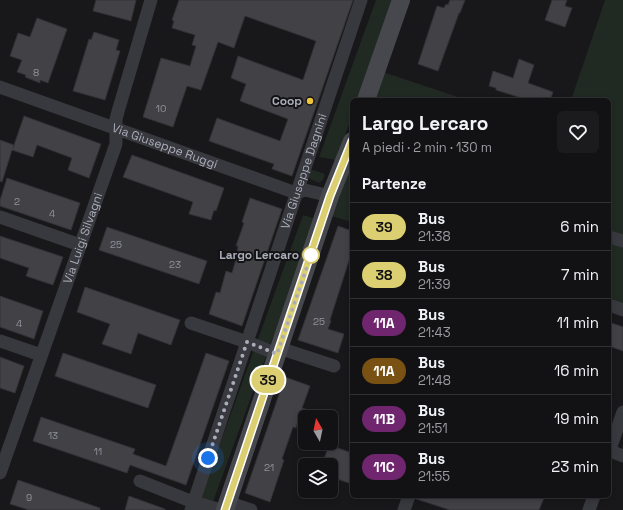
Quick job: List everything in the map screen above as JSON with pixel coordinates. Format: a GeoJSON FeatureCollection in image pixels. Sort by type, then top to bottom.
{"type":"FeatureCollection","features":[{"type":"Feature","properties":{"kind":"street","name":"Via Luigi Silvagni"},"geometry":{"type":"LineString","coordinates":[[1,466],[116,144],[116,128],[119,108],[151,0]]}},
{"type":"Feature","properties":{"kind":"street","name":"Via Giuseppe Dagnini"},"geometry":{"type":"LineString","coordinates":[[192,506],[361,0]]}},
{"type":"Feature","properties":{"kind":"street"},"geometry":{"type":"LineString","coordinates":[[367,98],[401,0]]}},
{"type":"Feature","properties":{"kind":"street","name":"Via Giuseppe Ruggi"},"geometry":{"type":"LineString","coordinates":[[0,86],[296,193],[305,190],[330,196]]}},
{"type":"Feature","properties":{"kind":"street"},"geometry":{"type":"LineString","coordinates":[[225,507],[330,196],[350,148]]}},
{"type":"Feature","properties":{"kind":"street"},"geometry":{"type":"LineString","coordinates":[[0,217],[80,245]]}},
{"type":"Feature","properties":{"kind":"street"},"geometry":{"type":"LineString","coordinates":[[611,237],[623,241]]}},
{"type":"Feature","properties":{"kind":"street"},"geometry":{"type":"LineString","coordinates":[[611,306],[623,310]]}},
{"type":"Feature","properties":{"kind":"street"},"geometry":{"type":"LineString","coordinates":[[191,323],[247,342],[334,366]]}},
{"type":"Feature","properties":{"kind":"street"},"geometry":{"type":"LineString","coordinates":[[0,340],[41,354]]}},
{"type":"Feature","properties":{"kind":"street"},"geometry":{"type":"LineString","coordinates":[[611,445],[623,412]]}},
{"type":"Feature","properties":{"kind":"street"},"geometry":{"type":"LineString","coordinates":[[611,452],[623,456]]}},
{"type":"Feature","properties":{"kind":"street"},"geometry":{"type":"LineString","coordinates":[[140,481],[192,506],[225,507],[251,510]]}},
{"type":"Feature","properties":{"kind":"street"},"geometry":{"type":"LineString","coordinates":[[404,510],[408,498]]}},
{"type":"Feature","properties":{"kind":"street"},"geometry":{"type":"LineString","coordinates":[[589,510],[593,498]]}},
{"type":"Feature","properties":{"kind":"shaded area"},"geometry":{"type":"Polygon","coordinates":[[[376,0],[393,0],[358,98],[350,98],[350,122],[336,160],[319,157],[376,0]]]}},
{"type":"Feature","properties":{"kind":"shaded area"},"geometry":{"type":"Polygon","coordinates":[[[605,0],[623,0],[623,305],[611,301],[611,98],[572,98],[605,0]]]}},
{"type":"Feature","properties":{"kind":"shaded area"},"geometry":{"type":"Polygon","coordinates":[[[383,72],[461,98],[374,98],[383,72]]]}},
{"type":"Feature","properties":{"kind":"shaded area"},"geometry":{"type":"Polygon","coordinates":[[[350,164],[350,221],[331,216],[350,164]]]}},
{"type":"Feature","properties":{"kind":"shaded area"},"geometry":{"type":"Polygon","coordinates":[[[310,169],[325,174],[323,180],[319,183],[310,179],[308,176],[310,169]]]}},
{"type":"Feature","properties":{"kind":"shaded area"},"geometry":{"type":"Polygon","coordinates":[[[303,215],[316,219],[210,510],[196,510],[303,215]]]}},
{"type":"Feature","properties":{"kind":"building"},"geometry":{"type":"Polygon","coordinates":[[[96,0],[136,0],[131,21],[93,11],[96,0]]]}},
{"type":"Feature","properties":{"kind":"building"},"geometry":{"type":"Polygon","coordinates":[[[179,0],[353,0],[292,176],[272,169],[274,164],[209,141],[217,118],[280,141],[288,119],[240,101],[246,84],[231,78],[238,56],[303,80],[316,41],[245,16],[234,48],[218,42],[201,90],[187,86],[173,127],[143,117],[161,58],[190,66],[196,46],[192,45],[195,35],[172,28],[174,21],[172,20],[179,0]]]}},
{"type":"Feature","properties":{"kind":"building"},"geometry":{"type":"Polygon","coordinates":[[[450,0],[465,0],[438,71],[418,64],[437,6],[444,8],[446,4],[448,5],[450,0]]]}},
{"type":"Feature","properties":{"kind":"building"},"geometry":{"type":"Polygon","coordinates":[[[552,0],[567,0],[565,6],[572,8],[565,27],[545,20],[552,0]]]}},
{"type":"Feature","properties":{"kind":"building"},"geometry":{"type":"Polygon","coordinates":[[[37,18],[67,29],[48,83],[40,80],[40,83],[17,72],[22,60],[10,56],[18,33],[30,37],[37,18]]]}},
{"type":"Feature","properties":{"kind":"building"},"geometry":{"type":"Polygon","coordinates":[[[94,32],[119,40],[116,50],[120,51],[105,100],[73,91],[89,39],[91,40],[94,32]]]}},
{"type":"Feature","properties":{"kind":"building"},"geometry":{"type":"Polygon","coordinates":[[[519,59],[534,65],[528,83],[553,92],[551,98],[522,98],[496,90],[496,88],[489,86],[493,71],[513,78],[519,59]]]}},
{"type":"Feature","properties":{"kind":"building"},"geometry":{"type":"Polygon","coordinates":[[[24,116],[101,144],[89,178],[68,170],[72,158],[37,145],[33,157],[12,150],[2,182],[0,181],[0,140],[14,145],[13,148],[24,116]]]}},
{"type":"Feature","properties":{"kind":"building"},"geometry":{"type":"Polygon","coordinates":[[[132,155],[224,188],[216,211],[214,210],[211,220],[189,214],[193,202],[123,177],[132,155]]]}},
{"type":"Feature","properties":{"kind":"building"},"geometry":{"type":"Polygon","coordinates":[[[7,178],[80,203],[71,230],[0,206],[0,200],[7,178]]]}},
{"type":"Feature","properties":{"kind":"building"},"geometry":{"type":"Polygon","coordinates":[[[250,198],[282,209],[242,326],[209,314],[216,292],[220,293],[226,271],[232,273],[237,256],[238,246],[236,246],[244,223],[242,222],[250,198]]]}},
{"type":"Feature","properties":{"kind":"building"},"geometry":{"type":"Polygon","coordinates":[[[338,226],[350,230],[350,257],[328,329],[344,334],[338,353],[298,340],[338,226]]]}},
{"type":"Feature","properties":{"kind":"building"},"geometry":{"type":"Polygon","coordinates":[[[107,227],[207,261],[199,284],[99,250],[107,227]]]}},
{"type":"Feature","properties":{"kind":"building"},"geometry":{"type":"Polygon","coordinates":[[[0,236],[63,257],[53,285],[26,276],[29,268],[0,258],[0,236]]]}},
{"type":"Feature","properties":{"kind":"building"},"geometry":{"type":"Polygon","coordinates":[[[85,287],[180,320],[171,345],[138,333],[131,354],[102,344],[110,324],[77,312],[85,287]]]}},
{"type":"Feature","properties":{"kind":"building"},"geometry":{"type":"Polygon","coordinates":[[[0,296],[43,311],[34,339],[0,327],[0,296]]]}},
{"type":"Feature","properties":{"kind":"building"},"geometry":{"type":"Polygon","coordinates":[[[611,323],[623,327],[623,351],[611,347],[611,323]]]}},
{"type":"Feature","properties":{"kind":"building"},"geometry":{"type":"Polygon","coordinates":[[[63,353],[156,385],[148,408],[55,376],[63,353]]]}},
{"type":"Feature","properties":{"kind":"building"},"geometry":{"type":"Polygon","coordinates":[[[206,353],[229,361],[186,485],[130,465],[127,473],[33,441],[41,417],[135,449],[133,454],[166,466],[206,353]]]}},
{"type":"Feature","properties":{"kind":"building"},"geometry":{"type":"Polygon","coordinates":[[[0,357],[24,366],[15,393],[0,388],[0,357]]]}},
{"type":"Feature","properties":{"kind":"building"},"geometry":{"type":"Polygon","coordinates":[[[285,377],[310,386],[302,408],[308,410],[298,410],[296,428],[293,427],[270,502],[245,493],[285,377]]]}},
{"type":"Feature","properties":{"kind":"building"},"geometry":{"type":"Polygon","coordinates":[[[338,448],[350,452],[350,483],[338,479],[338,458],[324,458],[327,450],[338,450],[338,448]]]}},
{"type":"Feature","properties":{"kind":"building"},"geometry":{"type":"Polygon","coordinates":[[[18,480],[100,508],[100,510],[29,510],[10,504],[18,480]]]}},
{"type":"Feature","properties":{"kind":"building"},"geometry":{"type":"Polygon","coordinates":[[[129,496],[165,509],[165,510],[125,510],[129,496]]]}},
{"type":"Feature","properties":{"kind":"building"},"geometry":{"type":"Polygon","coordinates":[[[544,498],[539,510],[450,510],[416,499],[544,498]]]}},
{"type":"Feature","properties":{"kind":"bus line","name":"39"},"geometry":{"type":"LineString","coordinates":[[225,510],[330,196],[350,146]]}},
{"type":"Feature","properties":{"kind":"place","name":"Coop"},"geometry":{"type":"Point","coordinates":[310,101]}},
{"type":"Feature","properties":{"kind":"place","name":"Largo Lercaro"},"geometry":{"type":"Point","coordinates":[311,255]}},
{"type":"Feature","properties":{"kind":"route"},"geometry":{"type":"LineString","coordinates":[[208,458],[247,342],[277,354],[311,255]]}}]}
